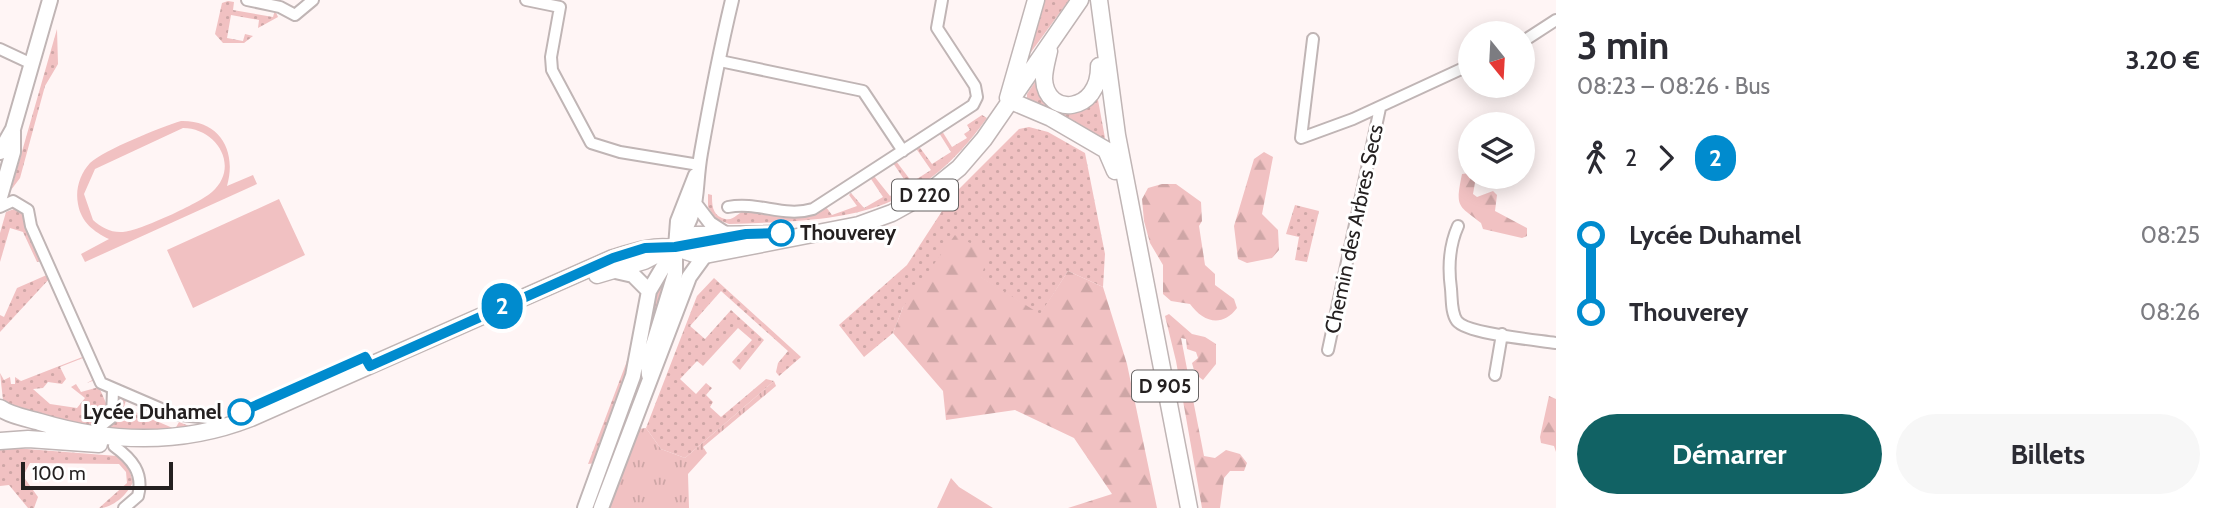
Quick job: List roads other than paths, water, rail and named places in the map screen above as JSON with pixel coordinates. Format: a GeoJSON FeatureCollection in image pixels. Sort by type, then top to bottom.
{"type":"FeatureCollection","features":[{"type":"Feature","properties":{"kind":"main road"},"geometry":{"type":"LineString","coordinates":[[0,152],[13,129],[50,0]]}},
{"type":"Feature","properties":{"kind":"main road"},"geometry":{"type":"LineString","coordinates":[[1008,105],[1037,0]]}},
{"type":"Feature","properties":{"kind":"main road","name":"D 220"},"geometry":{"type":"LineString","coordinates":[[814,233],[870,221],[917,201],[959,168],[1008,105],[1080,0]]}},
{"type":"Feature","properties":{"kind":"main road","name":"D 905"},"geometry":{"type":"LineString","coordinates":[[1098,0],[1117,135],[1189,508]]}},
{"type":"Feature","properties":{"kind":"main road"},"geometry":{"type":"LineString","coordinates":[[1050,45],[1044,78],[1050,95],[1063,104],[1083,102],[1094,92],[1100,79],[1099,22]]}},
{"type":"Feature","properties":{"kind":"main road","name":"D 905"},"geometry":{"type":"LineString","coordinates":[[1008,105],[1051,118],[1109,153],[1134,254],[1141,263]]}},
{"type":"Feature","properties":{"kind":"main road"},"geometry":{"type":"LineString","coordinates":[[0,197],[13,152],[13,129]]}},
{"type":"Feature","properties":{"kind":"main road"},"geometry":{"type":"LineString","coordinates":[[0,441],[28,439],[114,446],[179,446],[238,433],[610,270],[644,261],[695,235],[814,233]]}},
{"type":"Feature","properties":{"kind":"main road"},"geometry":{"type":"LineString","coordinates":[[675,247],[696,256],[814,233]]}},
{"type":"Feature","properties":{"kind":"main road"},"geometry":{"type":"LineString","coordinates":[[0,408],[9,413],[90,434],[164,438],[222,428],[251,418],[613,258],[645,248],[675,247],[746,234]]}},
{"type":"Feature","properties":{"kind":"main road"},"geometry":{"type":"LineString","coordinates":[[585,508],[633,376],[649,292],[675,247]]}},
{"type":"Feature","properties":{"kind":"main road"},"geometry":{"type":"LineString","coordinates":[[649,378],[648,362],[675,274],[675,247]]}},
{"type":"Feature","properties":{"kind":"main road"},"geometry":{"type":"LineString","coordinates":[[601,508],[689,277],[705,255]]}},
{"type":"Feature","properties":{"kind":"main road"},"geometry":{"type":"LineString","coordinates":[[610,270],[633,275],[649,292]]}},
{"type":"Feature","properties":{"kind":"street"},"geometry":{"type":"LineString","coordinates":[[247,0],[280,7],[296,15],[313,0]]}},
{"type":"Feature","properties":{"kind":"street"},"geometry":{"type":"LineString","coordinates":[[526,0],[561,4],[551,57],[552,70],[591,143],[621,152],[699,165]]}},
{"type":"Feature","properties":{"kind":"street"},"geometry":{"type":"LineString","coordinates":[[675,247],[691,224],[697,206],[699,165],[732,0]]}},
{"type":"Feature","properties":{"kind":"street"},"geometry":{"type":"LineString","coordinates":[[728,207],[751,205],[786,213],[804,212],[837,196],[976,102],[975,86],[937,28],[942,0]]}},
{"type":"Feature","properties":{"kind":"street"},"geometry":{"type":"LineString","coordinates":[[1535,34],[1556,20]]}},
{"type":"Feature","properties":{"kind":"street"},"geometry":{"type":"LineString","coordinates":[[1313,39],[1301,138],[1380,108],[1458,71]]}},
{"type":"Feature","properties":{"kind":"street"},"geometry":{"type":"LineString","coordinates":[[0,49],[32,64]]}},
{"type":"Feature","properties":{"kind":"street"},"geometry":{"type":"LineString","coordinates":[[720,61],[863,91],[903,151]]}},
{"type":"Feature","properties":{"kind":"street","name":"Chemin des Arbres Secs"},"geometry":{"type":"LineString","coordinates":[[1328,350],[1380,108]]}},
{"type":"Feature","properties":{"kind":"street"},"geometry":{"type":"LineString","coordinates":[[675,247],[677,221],[699,165]]}},
{"type":"Feature","properties":{"kind":"street"},"geometry":{"type":"LineString","coordinates":[[0,207],[13,201],[28,210],[31,226],[101,383],[173,414],[217,419],[222,428]]}},
{"type":"Feature","properties":{"kind":"street"},"geometry":{"type":"LineString","coordinates":[[697,206],[709,223],[727,234]]}},
{"type":"Feature","properties":{"kind":"street"},"geometry":{"type":"LineString","coordinates":[[1458,226],[1452,244],[1449,271],[1455,318],[1466,327],[1556,343]]}},
{"type":"Feature","properties":{"kind":"street"},"geometry":{"type":"LineString","coordinates":[[1495,375],[1502,334]]}},
{"type":"Feature","properties":{"kind":"street"},"geometry":{"type":"LineString","coordinates":[[90,434],[102,428],[112,417],[113,390]]}},
{"type":"Feature","properties":{"kind":"street"},"geometry":{"type":"LineString","coordinates":[[114,446],[132,461],[136,469],[138,496],[124,508]]}},
{"type":"Feature","properties":{"kind":"place","name":"Thouverey"},"geometry":{"type":"Point","coordinates":[781,233]}},
{"type":"Feature","properties":{"kind":"place","name":"Lycée Duhamel"},"geometry":{"type":"Point","coordinates":[241,412]}}]}
